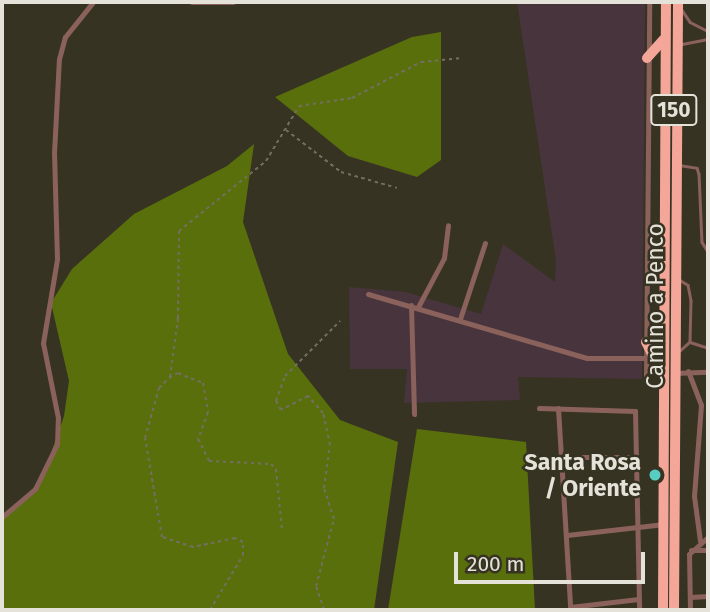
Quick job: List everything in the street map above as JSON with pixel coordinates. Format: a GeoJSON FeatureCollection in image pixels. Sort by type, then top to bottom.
{"type":"FeatureCollection","features":[{"type":"Feature","properties":{"kind":"highway","name":"Camino a Penco"},"geometry":{"type":"LineString","coordinates":[[663,610],[666,2]]}},
{"type":"Feature","properties":{"kind":"highway","name":"Camino a Penco"},"geometry":{"type":"LineString","coordinates":[[674,610],[674,164],[678,2]]}},
{"type":"Feature","properties":{"kind":"highway"},"geometry":{"type":"LineString","coordinates":[[647,58],[664,39]]}},
{"type":"Feature","properties":{"kind":"highway"},"geometry":{"type":"LineString","coordinates":[[646,342],[663,374]]}},
{"type":"Feature","properties":{"kind":"street"},"geometry":{"type":"LineString","coordinates":[[2,517],[36,489],[57,444],[58,418],[43,343],[57,259],[54,153],[59,59],[65,37],[93,2]]}},
{"type":"Feature","properties":{"kind":"street"},"geometry":{"type":"LineString","coordinates":[[192,2],[233,2]]}},
{"type":"Feature","properties":{"kind":"street"},"geometry":{"type":"LineString","coordinates":[[646,377],[649,2]]}},
{"type":"Feature","properties":{"kind":"street"},"geometry":{"type":"LineString","coordinates":[[418,307],[444,258],[448,225]]}},
{"type":"Feature","properties":{"kind":"street"},"geometry":{"type":"LineString","coordinates":[[460,319],[485,243]]}},
{"type":"Feature","properties":{"kind":"street"},"geometry":{"type":"LineString","coordinates":[[368,294],[591,358],[646,358]]}},
{"type":"Feature","properties":{"kind":"street"},"geometry":{"type":"LineString","coordinates":[[411,305],[414,414]]}},
{"type":"Feature","properties":{"kind":"street"},"geometry":{"type":"LineString","coordinates":[[674,373],[688,370],[708,372]]}},
{"type":"Feature","properties":{"kind":"street"},"geometry":{"type":"LineString","coordinates":[[688,370],[701,405],[694,496],[700,541]]}},
{"type":"Feature","properties":{"kind":"street"},"geometry":{"type":"LineString","coordinates":[[539,408],[633,409],[639,610]]}},
{"type":"Feature","properties":{"kind":"street"},"geometry":{"type":"LineString","coordinates":[[558,408],[558,457],[567,535],[570,607],[639,599]]}},
{"type":"Feature","properties":{"kind":"street"},"geometry":{"type":"LineString","coordinates":[[558,457],[635,457]]}},
{"type":"Feature","properties":{"kind":"street"},"geometry":{"type":"LineString","coordinates":[[567,535],[636,525],[675,524]]}},
{"type":"Feature","properties":{"kind":"street"},"geometry":{"type":"LineString","coordinates":[[690,610],[688,562],[691,550],[708,537]]}},
{"type":"Feature","properties":{"kind":"street"},"geometry":{"type":"LineString","coordinates":[[691,550],[708,551]]}},
{"type":"Feature","properties":{"kind":"street"},"geometry":{"type":"LineString","coordinates":[[690,597],[708,596]]}},
{"type":"Feature","properties":{"kind":"lane"},"geometry":{"type":"LineString","coordinates":[[678,2],[690,22],[708,31]]}},
{"type":"Feature","properties":{"kind":"lane"},"geometry":{"type":"LineString","coordinates":[[676,47],[708,39]]}},
{"type":"Feature","properties":{"kind":"lane"},"geometry":{"type":"LineString","coordinates":[[674,164],[697,168],[702,242],[708,252]]}},
{"type":"Feature","properties":{"kind":"lane"},"geometry":{"type":"LineString","coordinates":[[674,276],[688,285],[690,342]]}},
{"type":"Feature","properties":{"kind":"lane"},"geometry":{"type":"LineString","coordinates":[[690,342],[708,348]]}},
{"type":"Feature","properties":{"kind":"lane"},"geometry":{"type":"LineString","coordinates":[[674,356],[690,342]]}},
{"type":"Feature","properties":{"kind":"path"},"geometry":{"type":"LineString","coordinates":[[169,378],[178,318],[178,231],[266,161],[299,106],[352,98],[421,62],[462,58]]}},
{"type":"Feature","properties":{"kind":"path"},"geometry":{"type":"LineString","coordinates":[[285,130],[341,172],[397,188]]}},
{"type":"Feature","properties":{"kind":"path"},"geometry":{"type":"LineString","coordinates":[[324,610],[316,586],[334,519],[324,488],[330,446],[323,413],[308,396],[281,410],[275,401],[285,376],[340,321]]}},
{"type":"Feature","properties":{"kind":"path"},"geometry":{"type":"LineString","coordinates":[[210,610],[243,555],[243,542],[235,538],[193,547],[162,537],[145,438],[159,388],[169,378],[178,373],[203,383],[208,412],[198,439],[209,461],[271,464],[276,468],[282,530]]}},
{"type":"Feature","properties":{"kind":"shaded area"},"geometry":{"type":"Polygon","coordinates":[[[517,2],[645,2],[642,379],[518,377],[520,400],[404,403],[407,369],[350,369],[349,287],[406,292],[481,314],[503,244],[555,282],[556,261],[517,2]]]}},
{"type":"Feature","properties":{"kind":"green space"},"geometry":{"type":"Polygon","coordinates":[[[441,32],[441,160],[417,177],[348,156],[275,97],[412,37],[441,32]]]}},
{"type":"Feature","properties":{"kind":"green space"},"geometry":{"type":"Polygon","coordinates":[[[254,144],[243,222],[288,354],[340,420],[398,442],[374,610],[2,610],[2,516],[18,507],[43,476],[64,416],[69,381],[51,303],[72,269],[134,214],[227,166],[254,144]]]}},
{"type":"Feature","properties":{"kind":"green space"},"geometry":{"type":"Polygon","coordinates":[[[417,429],[526,442],[535,610],[388,610],[417,429]]]}},
{"type":"Feature","properties":{"kind":"place","name":"Santa Rosa / Oriente"},"geometry":{"type":"Point","coordinates":[655,475]}}]}
